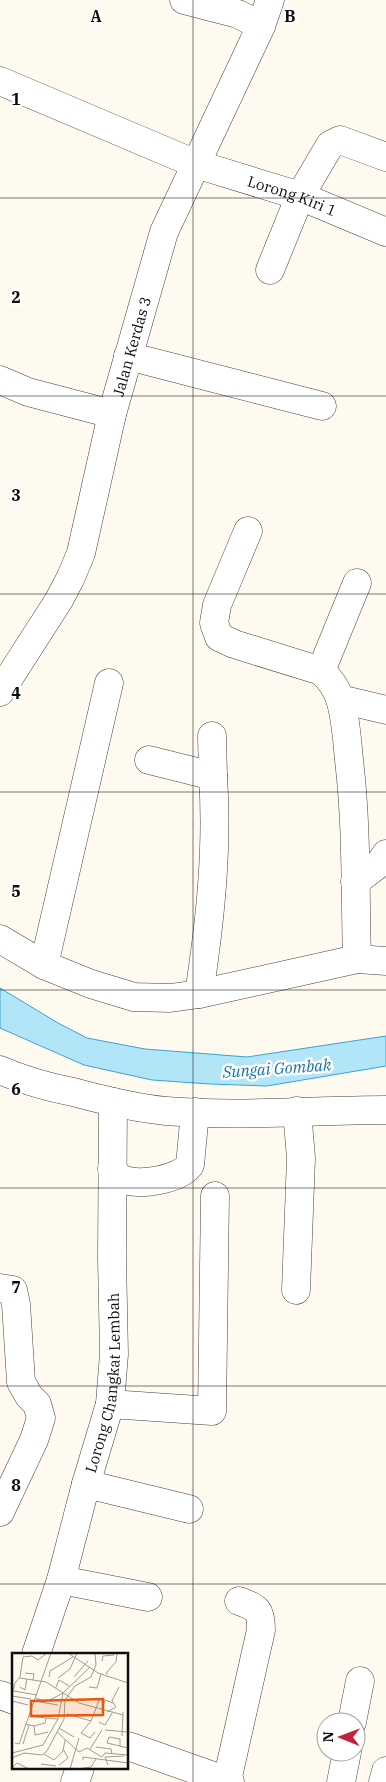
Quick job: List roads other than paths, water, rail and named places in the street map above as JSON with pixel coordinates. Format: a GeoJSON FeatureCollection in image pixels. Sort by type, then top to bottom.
{"type":"FeatureCollection","features":[{"type":"Feature","properties":{"kind":"street"},"geometry":{"type":"LineString","coordinates":[[184,0],[238,14],[261,26]]}},
{"type":"Feature","properties":{"kind":"street","name":"Jalan Kerdas 3"},"geometry":{"type":"LineString","coordinates":[[0,692],[59,600],[81,553],[112,414],[164,232],[261,26],[270,0]]}},
{"type":"Feature","properties":{"kind":"street","name":"Lorong Kiri 1"},"geometry":{"type":"LineString","coordinates":[[0,81],[196,164],[300,196],[386,232]]}},
{"type":"Feature","properties":{"kind":"street"},"geometry":{"type":"LineString","coordinates":[[270,270],[300,196],[330,145],[340,140],[386,157]]}},
{"type":"Feature","properties":{"kind":"street"},"geometry":{"type":"LineString","coordinates":[[128,356],[322,406]]}},
{"type":"Feature","properties":{"kind":"street"},"geometry":{"type":"LineString","coordinates":[[0,380],[28,392],[112,414]]}},
{"type":"Feature","properties":{"kind":"street"},"geometry":{"type":"LineString","coordinates":[[248,531],[217,605],[214,623],[219,637],[234,644],[321,671],[331,680],[340,699],[352,787],[355,830],[357,959]]}},
{"type":"Feature","properties":{"kind":"street"},"geometry":{"type":"LineString","coordinates":[[321,671],[357,583]]}},
{"type":"Feature","properties":{"kind":"street"},"geometry":{"type":"LineString","coordinates":[[44,965],[109,683]]}},
{"type":"Feature","properties":{"kind":"street"},"geometry":{"type":"LineString","coordinates":[[340,699],[386,710]]}},
{"type":"Feature","properties":{"kind":"street"},"geometry":{"type":"LineString","coordinates":[[198,994],[207,942],[211,894],[215,808],[212,736]]}},
{"type":"Feature","properties":{"kind":"street"},"geometry":{"type":"LineString","coordinates":[[149,760],[213,776]]}},
{"type":"Feature","properties":{"kind":"street"},"geometry":{"type":"LineString","coordinates":[[355,882],[380,863],[386,854]]}},
{"type":"Feature","properties":{"kind":"street"},"geometry":{"type":"LineString","coordinates":[[0,939],[44,965],[91,984],[134,997],[170,998],[198,994],[357,959],[386,960]]}},
{"type":"Feature","properties":{"kind":"street"},"geometry":{"type":"LineString","coordinates":[[0,1070],[13,1076],[114,1102],[164,1110],[245,1114],[386,1110]]}},
{"type":"Feature","properties":{"kind":"street","name":"Lorong Changkat Lembah"},"geometry":{"type":"LineString","coordinates":[[36,1653],[61,1580],[86,1484],[110,1404],[114,1354],[112,1169],[114,1102]]}},
{"type":"Feature","properties":{"kind":"street"},"geometry":{"type":"LineString","coordinates":[[112,1169],[119,1177],[132,1182],[149,1182],[186,1171],[190,1166],[196,1112]]}},
{"type":"Feature","properties":{"kind":"street"},"geometry":{"type":"LineString","coordinates":[[296,1290],[301,1158],[297,1112]]}},
{"type":"Feature","properties":{"kind":"street"},"geometry":{"type":"LineString","coordinates":[[110,1404],[212,1411],[215,1196]]}},
{"type":"Feature","properties":{"kind":"street"},"geometry":{"type":"LineString","coordinates":[[0,1288],[13,1290],[16,1304],[21,1382],[29,1396],[37,1404],[42,1418],[34,1440],[0,1512]]}},
{"type":"Feature","properties":{"kind":"street"},"geometry":{"type":"LineString","coordinates":[[86,1484],[188,1509]]}},
{"type":"Feature","properties":{"kind":"street"},"geometry":{"type":"LineString","coordinates":[[61,1580],[148,1597]]}},
{"type":"Feature","properties":{"kind":"street"},"geometry":{"type":"LineString","coordinates":[[129,1746],[228,1781],[261,1630],[259,1611],[239,1601]]}},
{"type":"Feature","properties":{"kind":"street"},"geometry":{"type":"LineString","coordinates":[[354,1712],[360,1681]]}},
{"type":"Feature","properties":{"kind":"street"},"geometry":{"type":"LineString","coordinates":[[0,1695],[12,1699]]}},
{"type":"Feature","properties":{"kind":"street"},"geometry":{"type":"LineString","coordinates":[[341,1782],[345,1762]]}},
{"type":"Feature","properties":{"kind":"street"},"geometry":{"type":"LineString","coordinates":[[75,1782],[79,1770]]}},
{"type":"Feature","properties":{"kind":"street"},"geometry":{"type":"LineString","coordinates":[[383,1782],[386,1771]]}},
{"type":"Feature","properties":{"kind":"water","name":"Sungai Gombak"},"geometry":{"type":"Polygon","coordinates":[[[0,988],[87,1038],[145,1049],[247,1057],[386,1036],[386,1066],[267,1086],[152,1080],[84,1065],[0,1028],[0,988]]]}}]}
